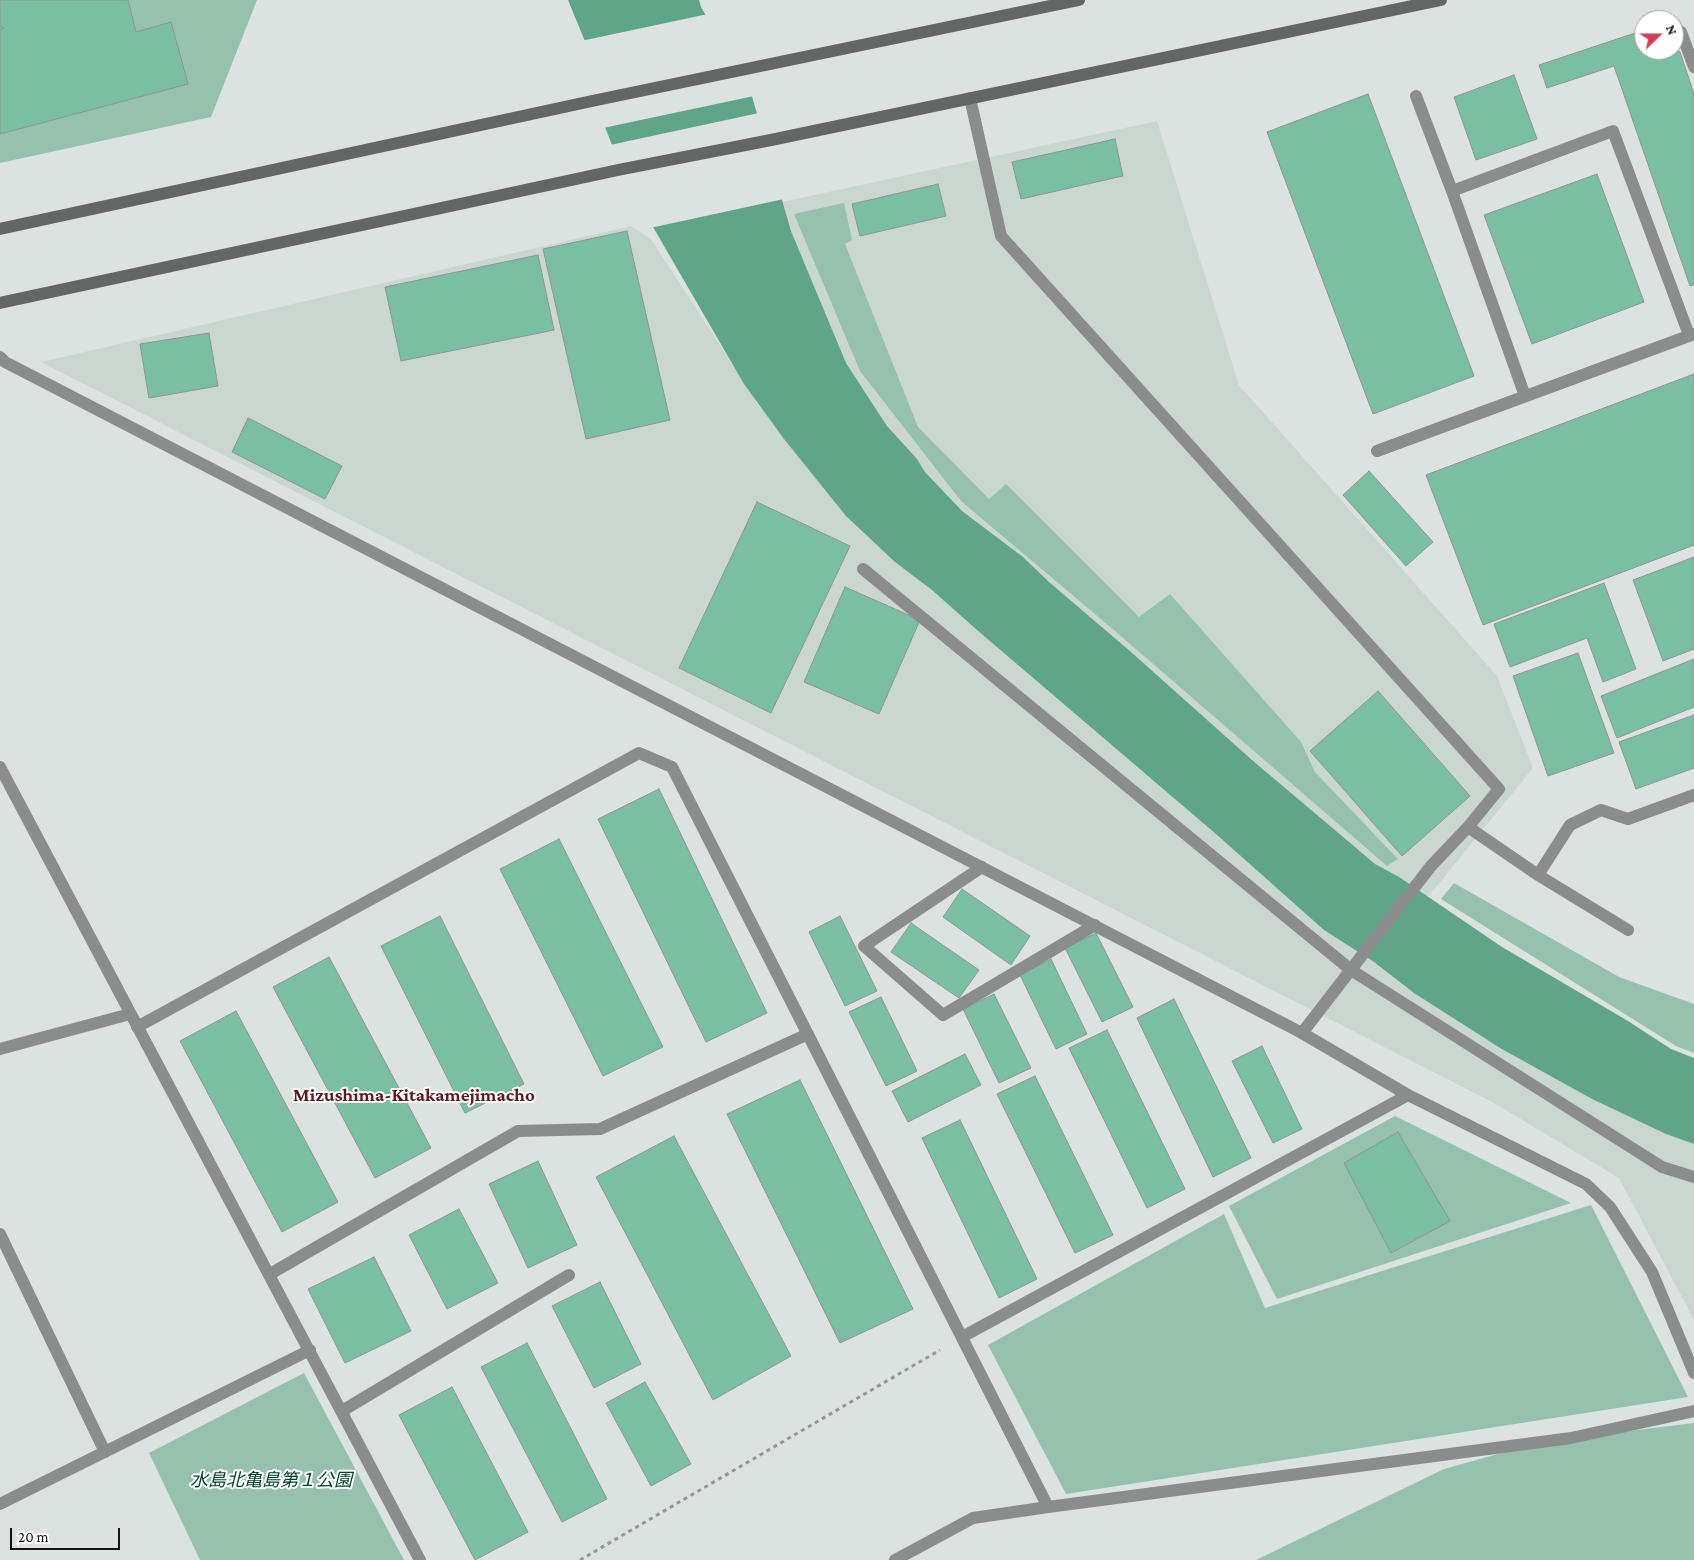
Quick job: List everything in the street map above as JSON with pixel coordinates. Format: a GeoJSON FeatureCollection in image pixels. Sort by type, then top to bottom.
{"type":"FeatureCollection","features":[{"type":"Feature","properties":{"kind":"street"},"geometry":{"type":"LineString","coordinates":[[0,229],[592,101],[1079,0]]}},
{"type":"Feature","properties":{"kind":"street"},"geometry":{"type":"LineString","coordinates":[[0,303],[618,170],[772,140],[1441,0]]}},
{"type":"Feature","properties":{"kind":"street"},"geometry":{"type":"LineString","coordinates":[[1684,40],[1694,67]]}},
{"type":"Feature","properties":{"kind":"street"},"geometry":{"type":"LineString","coordinates":[[1416,96],[1525,396]]}},
{"type":"Feature","properties":{"kind":"street"},"geometry":{"type":"LineString","coordinates":[[970,98],[1001,236],[1499,789],[1468,827],[1431,866],[1302,1033]]}},
{"type":"Feature","properties":{"kind":"street"},"geometry":{"type":"LineString","coordinates":[[1377,451],[1692,335],[1613,131],[1452,191]]}},
{"type":"Feature","properties":{"kind":"street"},"geometry":{"type":"LineString","coordinates":[[0,357],[14,367],[1302,1033],[1408,1095],[1586,1184],[1610,1207],[1652,1272],[1694,1373]]}},
{"type":"Feature","properties":{"kind":"street"},"geometry":{"type":"LineString","coordinates":[[863,569],[1354,966],[1662,1167],[1694,1177]]}},
{"type":"Feature","properties":{"kind":"street"},"geometry":{"type":"LineString","coordinates":[[137,1027],[639,753],[672,767],[1048,1507]]}},
{"type":"Feature","properties":{"kind":"street"},"geometry":{"type":"LineString","coordinates":[[0,767],[420,1560]]}},
{"type":"Feature","properties":{"kind":"street"},"geometry":{"type":"LineString","coordinates":[[1538,875],[1570,825],[1601,810],[1628,819],[1694,795]]}},
{"type":"Feature","properties":{"kind":"street"},"geometry":{"type":"LineString","coordinates":[[1468,827],[1538,875],[1628,930]]}},
{"type":"Feature","properties":{"kind":"street"},"geometry":{"type":"LineString","coordinates":[[982,867],[864,946],[943,1015],[1095,925]]}},
{"type":"Feature","properties":{"kind":"street"},"geometry":{"type":"LineString","coordinates":[[0,1049],[130,1014]]}},
{"type":"Feature","properties":{"kind":"street"},"geometry":{"type":"LineString","coordinates":[[270,1274],[518,1131],[600,1129],[808,1034]]}},
{"type":"Feature","properties":{"kind":"street"},"geometry":{"type":"LineString","coordinates":[[962,1337],[1408,1095]]}},
{"type":"Feature","properties":{"kind":"street"},"geometry":{"type":"LineString","coordinates":[[0,1234],[105,1452]]}},
{"type":"Feature","properties":{"kind":"street"},"geometry":{"type":"LineString","coordinates":[[342,1411],[569,1275]]}},
{"type":"Feature","properties":{"kind":"street"},"geometry":{"type":"LineString","coordinates":[[0,1504],[310,1350]]}},
{"type":"Feature","properties":{"kind":"street"},"geometry":{"type":"LineString","coordinates":[[895,1560],[973,1518],[1571,1438],[1694,1411]]}},
{"type":"Feature","properties":{"kind":"path"},"geometry":{"type":"LineString","coordinates":[[580,1560],[962,1337]]}},
{"type":"Feature","properties":{"kind":"shaded area"},"geometry":{"type":"Polygon","coordinates":[[[568,0],[699,0],[701,7],[751,93],[791,231],[846,363],[887,426],[917,459],[925,472],[962,511],[1023,557],[1252,760],[1375,864],[1399,877],[1502,947],[1628,1021],[1671,1049],[1694,1058],[1694,1144],[1666,1134],[1592,1099],[1500,1048],[1414,993],[1374,962],[1324,930],[1216,834],[932,590],[895,562],[846,516],[784,439],[744,384],[653,227],[605,127],[589,51],[568,0]]]}},
{"type":"Feature","properties":{"kind":"shaded area"},"geometry":{"type":"Polygon","coordinates":[[[1157,121],[1239,385],[1497,676],[1533,768],[1375,962],[1500,1048],[1592,1099],[1666,1134],[1694,1144],[1694,1320],[1619,1178],[1494,1103],[41,362],[631,226],[651,239],[762,410],[840,349],[791,231],[782,202],[1157,121]]]}},
{"type":"Feature","properties":{"kind":"green space"},"geometry":{"type":"Polygon","coordinates":[[[0,0],[257,0],[211,117],[0,163],[0,0]]]}},
{"type":"Feature","properties":{"kind":"green space"},"geometry":{"type":"Polygon","coordinates":[[[844,203],[852,240],[845,244],[918,427],[989,499],[1006,484],[1139,617],[1170,594],[1301,742],[1315,772],[1398,859],[1387,866],[961,501],[860,371],[794,214],[844,203]]]}},
{"type":"Feature","properties":{"kind":"green space"},"geometry":{"type":"Polygon","coordinates":[[[1454,883],[1619,977],[1694,1004],[1694,1053],[1676,1046],[1441,899],[1454,883]]]}},
{"type":"Feature","properties":{"kind":"green space"},"geometry":{"type":"Polygon","coordinates":[[[1395,1116],[1571,1203],[1277,1299],[1229,1206],[1395,1116]]]}},
{"type":"Feature","properties":{"kind":"green space"},"geometry":{"type":"Polygon","coordinates":[[[1591,1205],[1688,1397],[1066,1494],[988,1345],[1224,1214],[1265,1308],[1591,1205]]]}},
{"type":"Feature","properties":{"kind":"green space","name":"水島北亀島第１公園"},"geometry":{"type":"Polygon","coordinates":[[[304,1373],[404,1560],[200,1560],[149,1453],[304,1373]]]}},
{"type":"Feature","properties":{"kind":"green space"},"geometry":{"type":"Polygon","coordinates":[[[1694,1423],[1694,1560],[1256,1560],[1444,1469],[1541,1442],[1694,1423]]]}},
{"type":"Feature","properties":{"kind":"pier"},"geometry":{"type":"Polygon","coordinates":[[[708,14],[754,96],[603,128],[587,52],[581,41],[708,14]]]}},
{"type":"Feature","properties":{"kind":"pier"},"geometry":{"type":"Polygon","coordinates":[[[759,113],[784,199],[650,228],[610,145],[759,113]]]}},
{"type":"Feature","properties":{"kind":"building"},"geometry":{"type":"Polygon","coordinates":[[[0,0],[128,0],[136,32],[171,22],[188,84],[0,134],[0,29],[4,28],[0,26],[0,0]]]}},
{"type":"Feature","properties":{"kind":"building"},"geometry":{"type":"Polygon","coordinates":[[[1634,33],[1634,60],[1683,60],[1694,94],[1694,285],[1690,286],[1614,66],[1547,88],[1539,65],[1634,33]]]}},
{"type":"Feature","properties":{"kind":"building"},"geometry":{"type":"Polygon","coordinates":[[[1514,75],[1537,139],[1476,160],[1454,97],[1514,75]]]}},
{"type":"Feature","properties":{"kind":"building"},"geometry":{"type":"Polygon","coordinates":[[[1368,94],[1474,376],[1373,414],[1267,132],[1368,94]]]}},
{"type":"Feature","properties":{"kind":"building"},"geometry":{"type":"Polygon","coordinates":[[[1115,139],[1123,176],[1021,199],[1012,162],[1115,139]]]}},
{"type":"Feature","properties":{"kind":"building"},"geometry":{"type":"Polygon","coordinates":[[[1597,174],[1644,302],[1532,344],[1484,215],[1597,174]]]}},
{"type":"Feature","properties":{"kind":"building"},"geometry":{"type":"Polygon","coordinates":[[[938,184],[946,216],[860,236],[852,204],[938,184]]]}},
{"type":"Feature","properties":{"kind":"building"},"geometry":{"type":"Polygon","coordinates":[[[627,231],[670,420],[586,439],[543,249],[627,231]]]}},
{"type":"Feature","properties":{"kind":"building"},"geometry":{"type":"Polygon","coordinates":[[[538,255],[554,330],[401,361],[385,287],[538,255]]]}},
{"type":"Feature","properties":{"kind":"building"},"geometry":{"type":"Polygon","coordinates":[[[209,333],[218,386],[149,398],[140,344],[209,333]]]}},
{"type":"Feature","properties":{"kind":"building"},"geometry":{"type":"Polygon","coordinates":[[[1694,374],[1694,545],[1483,625],[1426,475],[1694,374]]]}},
{"type":"Feature","properties":{"kind":"building"},"geometry":{"type":"Polygon","coordinates":[[[248,418],[342,466],[325,499],[232,452],[248,418]]]}},
{"type":"Feature","properties":{"kind":"building"},"geometry":{"type":"Polygon","coordinates":[[[1369,471],[1433,542],[1406,566],[1343,495],[1369,471]]]}},
{"type":"Feature","properties":{"kind":"building"},"geometry":{"type":"Polygon","coordinates":[[[757,502],[850,546],[771,713],[679,668],[757,502]]]}},
{"type":"Feature","properties":{"kind":"building"},"geometry":{"type":"Polygon","coordinates":[[[1694,557],[1694,649],[1663,661],[1633,580],[1694,557]]]}},
{"type":"Feature","properties":{"kind":"building"},"geometry":{"type":"Polygon","coordinates":[[[1604,583],[1636,669],[1603,682],[1587,638],[1510,667],[1494,624],[1604,583]]]}},
{"type":"Feature","properties":{"kind":"building"},"geometry":{"type":"Polygon","coordinates":[[[845,587],[920,620],[879,714],[804,682],[845,587]]]}},
{"type":"Feature","properties":{"kind":"building"},"geometry":{"type":"Polygon","coordinates":[[[1578,653],[1614,753],[1548,776],[1513,676],[1578,653]]]}},
{"type":"Feature","properties":{"kind":"building"},"geometry":{"type":"Polygon","coordinates":[[[1694,659],[1694,707],[1617,738],[1601,696],[1694,659]]]}},
{"type":"Feature","properties":{"kind":"building"},"geometry":{"type":"Polygon","coordinates":[[[1378,691],[1470,796],[1402,856],[1310,751],[1378,691]]]}},
{"type":"Feature","properties":{"kind":"building"},"geometry":{"type":"Polygon","coordinates":[[[1694,715],[1694,768],[1636,789],[1619,742],[1694,715]]]}},
{"type":"Feature","properties":{"kind":"building"},"geometry":{"type":"Polygon","coordinates":[[[659,789],[767,1013],[706,1042],[598,819],[659,789]]]}},
{"type":"Feature","properties":{"kind":"building"},"geometry":{"type":"Polygon","coordinates":[[[559,839],[663,1047],[603,1076],[500,869],[559,839]]]}},
{"type":"Feature","properties":{"kind":"building"},"geometry":{"type":"Polygon","coordinates":[[[962,889],[1030,936],[1011,965],[943,917],[962,889]]]}},
{"type":"Feature","properties":{"kind":"building"},"geometry":{"type":"Polygon","coordinates":[[[440,916],[524,1084],[465,1113],[381,946],[440,916]]]}},
{"type":"Feature","properties":{"kind":"building"},"geometry":{"type":"Polygon","coordinates":[[[840,916],[877,991],[845,1006],[809,932],[840,916]]]}},
{"type":"Feature","properties":{"kind":"building"},"geometry":{"type":"Polygon","coordinates":[[[911,923],[979,970],[959,998],[891,952],[911,923]]]}},
{"type":"Feature","properties":{"kind":"building"},"geometry":{"type":"Polygon","coordinates":[[[1096,933],[1133,1007],[1102,1022],[1065,948],[1096,933]]]}},
{"type":"Feature","properties":{"kind":"building"},"geometry":{"type":"Polygon","coordinates":[[[329,957],[431,1148],[375,1178],[273,987],[329,957]]]}},
{"type":"Feature","properties":{"kind":"building"},"geometry":{"type":"Polygon","coordinates":[[[1051,959],[1087,1034],[1056,1049],[1020,975],[1051,959]]]}},
{"type":"Feature","properties":{"kind":"building"},"geometry":{"type":"Polygon","coordinates":[[[994,994],[1031,1068],[999,1083],[963,1009],[994,994]]]}},
{"type":"Feature","properties":{"kind":"building"},"geometry":{"type":"Polygon","coordinates":[[[881,997],[917,1071],[886,1086],[849,1012],[881,997]]]}},
{"type":"Feature","properties":{"kind":"building"},"geometry":{"type":"Polygon","coordinates":[[[1174,999],[1251,1158],[1213,1177],[1137,1018],[1174,999]]]}},
{"type":"Feature","properties":{"kind":"building"},"geometry":{"type":"Polygon","coordinates":[[[236,1011],[338,1202],[282,1232],[180,1041],[236,1011]]]}},
{"type":"Feature","properties":{"kind":"building"},"geometry":{"type":"Polygon","coordinates":[[[1107,1030],[1185,1189],[1147,1208],[1069,1048],[1107,1030]]]}},
{"type":"Feature","properties":{"kind":"building"},"geometry":{"type":"Polygon","coordinates":[[[1262,1046],[1302,1129],[1273,1143],[1232,1061],[1262,1046]]]}},
{"type":"Feature","properties":{"kind":"building"},"geometry":{"type":"Polygon","coordinates":[[[965,1054],[981,1085],[908,1122],[892,1091],[965,1054]]]}},
{"type":"Feature","properties":{"kind":"building"},"geometry":{"type":"Polygon","coordinates":[[[1035,1076],[1113,1235],[1075,1253],[997,1094],[1035,1076]]]}},
{"type":"Feature","properties":{"kind":"building"},"geometry":{"type":"Polygon","coordinates":[[[800,1080],[913,1309],[840,1343],[727,1114],[800,1080]]]}},
{"type":"Feature","properties":{"kind":"building"},"geometry":{"type":"Polygon","coordinates":[[[960,1120],[1037,1279],[999,1298],[922,1138],[960,1120]]]}},
{"type":"Feature","properties":{"kind":"building"},"geometry":{"type":"Polygon","coordinates":[[[1398,1132],[1450,1221],[1391,1253],[1344,1163],[1398,1132]]]}},
{"type":"Feature","properties":{"kind":"building"},"geometry":{"type":"Polygon","coordinates":[[[674,1136],[791,1356],[713,1400],[596,1177],[674,1136]]]}},
{"type":"Feature","properties":{"kind":"building"},"geometry":{"type":"Polygon","coordinates":[[[538,1161],[577,1245],[528,1268],[489,1184],[538,1161]]]}},
{"type":"Feature","properties":{"kind":"building"},"geometry":{"type":"Polygon","coordinates":[[[459,1209],[498,1283],[447,1309],[409,1235],[459,1209]]]}},
{"type":"Feature","properties":{"kind":"building"},"geometry":{"type":"Polygon","coordinates":[[[374,1257],[411,1331],[345,1363],[308,1289],[374,1257]]]}},
{"type":"Feature","properties":{"kind":"building"},"geometry":{"type":"Polygon","coordinates":[[[600,1282],[641,1364],[594,1388],[552,1306],[600,1282]]]}},
{"type":"Feature","properties":{"kind":"building"},"geometry":{"type":"Polygon","coordinates":[[[527,1343],[607,1499],[562,1522],[481,1367],[527,1343]]]}},
{"type":"Feature","properties":{"kind":"building"},"geometry":{"type":"Polygon","coordinates":[[[645,1382],[691,1464],[651,1486],[606,1403],[645,1382]]]}},
{"type":"Feature","properties":{"kind":"building"},"geometry":{"type":"Polygon","coordinates":[[[452,1387],[528,1532],[475,1560],[399,1415],[452,1387]]]}},
{"type":"Feature","properties":{"kind":"district","name":"Mizushima-Kitakamejimacho"},"geometry":{"type":"Point","coordinates":[414,1095]}}]}
